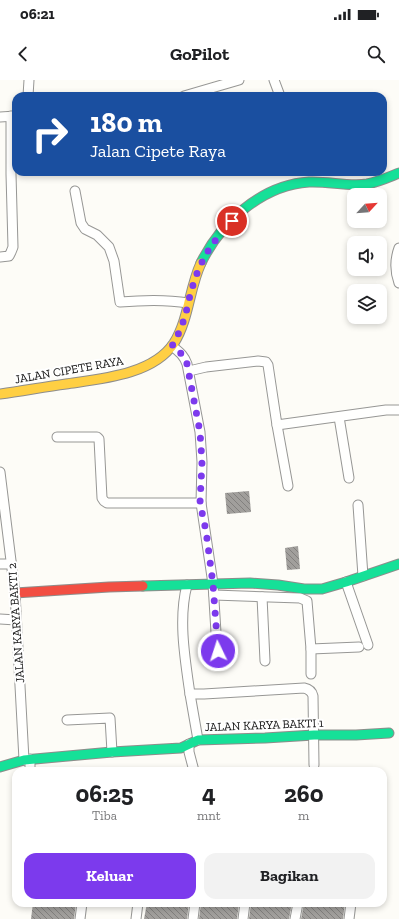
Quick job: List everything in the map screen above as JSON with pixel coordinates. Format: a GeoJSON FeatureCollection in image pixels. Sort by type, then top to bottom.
{"type":"FeatureCollection","features":[{"type":"Feature","properties":{"kind":"street"},"geometry":{"type":"LineString","coordinates":[[28,92],[29,80]]}},
{"type":"Feature","properties":{"kind":"street"},"geometry":{"type":"LineString","coordinates":[[198,92],[239,80]]}},
{"type":"Feature","properties":{"kind":"street"},"geometry":{"type":"LineString","coordinates":[[274,80],[278,92]]}},
{"type":"Feature","properties":{"kind":"street"},"geometry":{"type":"LineString","coordinates":[[0,117],[12,116]]}},
{"type":"Feature","properties":{"kind":"street"},"geometry":{"type":"LineString","coordinates":[[0,257],[9,256],[13,247],[11,174],[12,155]]}},
{"type":"Feature","properties":{"kind":"street","name":"JALAN CIPETE RAYA"},"geometry":{"type":"LineString","coordinates":[[0,394],[97,380],[127,373],[146,366],[160,358],[172,346],[186,314],[191,291],[204,256],[217,237],[240,213],[254,202],[274,191],[295,183],[311,182],[369,184],[399,173]]}},
{"type":"Feature","properties":{"kind":"street"},"geometry":{"type":"LineString","coordinates":[[309,176],[311,182]]}},
{"type":"Feature","properties":{"kind":"street"},"geometry":{"type":"LineString","coordinates":[[75,191],[81,223],[86,229],[97,235],[109,247],[114,261],[120,302],[158,300],[188,303]]}},
{"type":"Feature","properties":{"kind":"street"},"geometry":{"type":"LineString","coordinates":[[399,248],[396,256],[396,265],[399,283]]}},
{"type":"Feature","properties":{"kind":"street"},"geometry":{"type":"LineString","coordinates":[[172,346],[184,356],[187,364],[200,432],[202,462],[200,503],[206,531],[213,584],[218,665]]}},
{"type":"Feature","properties":{"kind":"street"},"geometry":{"type":"LineString","coordinates":[[189,371],[258,361],[266,362],[268,365],[288,486]]}},
{"type":"Feature","properties":{"kind":"street"},"geometry":{"type":"LineString","coordinates":[[277,425],[386,410],[399,410]]}},
{"type":"Feature","properties":{"kind":"street"},"geometry":{"type":"LineString","coordinates":[[338,417],[349,478]]}},
{"type":"Feature","properties":{"kind":"street"},"geometry":{"type":"LineString","coordinates":[[57,437],[97,437],[99,439],[102,498],[107,503],[200,503]]}},
{"type":"Feature","properties":{"kind":"street","name":"JALAN KARYA BAKTI 2"},"geometry":{"type":"LineString","coordinates":[[0,472],[15,593],[27,759],[29,767]]}},
{"type":"Feature","properties":{"kind":"street"},"geometry":{"type":"LineString","coordinates":[[358,505],[363,576]]}},
{"type":"Feature","properties":{"kind":"street"},"geometry":{"type":"LineString","coordinates":[[0,564],[12,564]]}},
{"type":"Feature","properties":{"kind":"street"},"geometry":{"type":"LineString","coordinates":[[15,593],[109,587],[250,583],[304,589],[322,589],[399,564]]}},
{"type":"Feature","properties":{"kind":"street"},"geometry":{"type":"LineString","coordinates":[[311,649],[364,646],[346,582]]}},
{"type":"Feature","properties":{"kind":"street"},"geometry":{"type":"LineString","coordinates":[[187,585],[184,598],[183,617],[185,656],[198,740]]}},
{"type":"Feature","properties":{"kind":"street"},"geometry":{"type":"LineString","coordinates":[[214,595],[300,598],[307,601],[311,649],[311,674]]}},
{"type":"Feature","properties":{"kind":"street"},"geometry":{"type":"LineString","coordinates":[[262,597],[265,660]]}},
{"type":"Feature","properties":{"kind":"street"},"geometry":{"type":"LineString","coordinates":[[0,619],[16,620]]}},
{"type":"Feature","properties":{"kind":"street"},"geometry":{"type":"LineString","coordinates":[[190,694],[307,688],[313,696],[314,765]]}},
{"type":"Feature","properties":{"kind":"street"},"geometry":{"type":"LineString","coordinates":[[67,720],[110,718],[112,752]]}},
{"type":"Feature","properties":{"kind":"street","name":"JALAN KARYA BAKTI 1"},"geometry":{"type":"LineString","coordinates":[[0,767],[27,759],[181,748],[198,740],[389,733]]}},
{"type":"Feature","properties":{"kind":"street"},"geometry":{"type":"LineString","coordinates":[[189,744],[189,752],[193,767]]}},
{"type":"Feature","properties":{"kind":"street"},"geometry":{"type":"LineString","coordinates":[[80,919],[82,907]]}},
{"type":"Feature","properties":{"kind":"street"},"geometry":{"type":"LineString","coordinates":[[136,919],[138,907]]}},
{"type":"Feature","properties":{"kind":"street"},"geometry":{"type":"LineString","coordinates":[[193,919],[194,907]]}},
{"type":"Feature","properties":{"kind":"street"},"geometry":{"type":"LineString","coordinates":[[243,919],[244,907]]}},
{"type":"Feature","properties":{"kind":"street"},"geometry":{"type":"LineString","coordinates":[[295,919],[297,907]]}},
{"type":"Feature","properties":{"kind":"street"},"geometry":{"type":"LineString","coordinates":[[349,919],[350,907]]}},
{"type":"Feature","properties":{"kind":"building"},"geometry":{"type":"Polygon","coordinates":[[[249,491],[251,512],[227,514],[225,493],[249,491]]]}},
{"type":"Feature","properties":{"kind":"building"},"geometry":{"type":"Polygon","coordinates":[[[298,546],[300,569],[287,570],[285,548],[298,546]]]}},
{"type":"Feature","properties":{"kind":"building"},"geometry":{"type":"Polygon","coordinates":[[[32,907],[76,907],[74,919],[31,919],[32,907]]]}},
{"type":"Feature","properties":{"kind":"building"},"geometry":{"type":"Polygon","coordinates":[[[146,907],[188,907],[187,919],[144,919],[146,907]]]}},
{"type":"Feature","properties":{"kind":"building"},"geometry":{"type":"Polygon","coordinates":[[[200,907],[238,907],[237,919],[199,919],[200,907]]]}},
{"type":"Feature","properties":{"kind":"building"},"geometry":{"type":"Polygon","coordinates":[[[250,907],[291,907],[289,919],[249,919],[250,907]]]}},
{"type":"Feature","properties":{"kind":"building"},"geometry":{"type":"Polygon","coordinates":[[[303,907],[344,907],[343,919],[301,919],[303,907]]]}},
{"type":"Feature","properties":{"kind":"traffic: fast"},"geometry":{"type":"LineString","coordinates":[[201,263],[209,248],[232,220],[259,198],[275,190],[309,182],[360,185],[379,181],[399,173]]}},
{"type":"Feature","properties":{"kind":"traffic: fast"},"geometry":{"type":"LineString","coordinates":[[143,586],[250,583],[304,589],[322,589],[399,564]]}},
{"type":"Feature","properties":{"kind":"traffic: fast"},"geometry":{"type":"LineString","coordinates":[[0,767],[24,760],[112,752],[181,748],[198,740],[389,733]]}},
{"type":"Feature","properties":{"kind":"traffic: slow"},"geometry":{"type":"LineString","coordinates":[[0,394],[125,374],[140,369],[153,362],[165,354],[179,334],[201,263]]}},
{"type":"Feature","properties":{"kind":"traffic: jam"},"geometry":{"type":"LineString","coordinates":[[15,593],[143,586]]}},
{"type":"Feature","properties":{"kind":"route"},"geometry":{"type":"LineString","coordinates":[[218,651],[213,584],[206,531],[200,503],[202,462],[200,432],[187,364],[184,356],[172,346],[186,314],[191,291],[204,256],[217,237],[232,221]]}}]}
